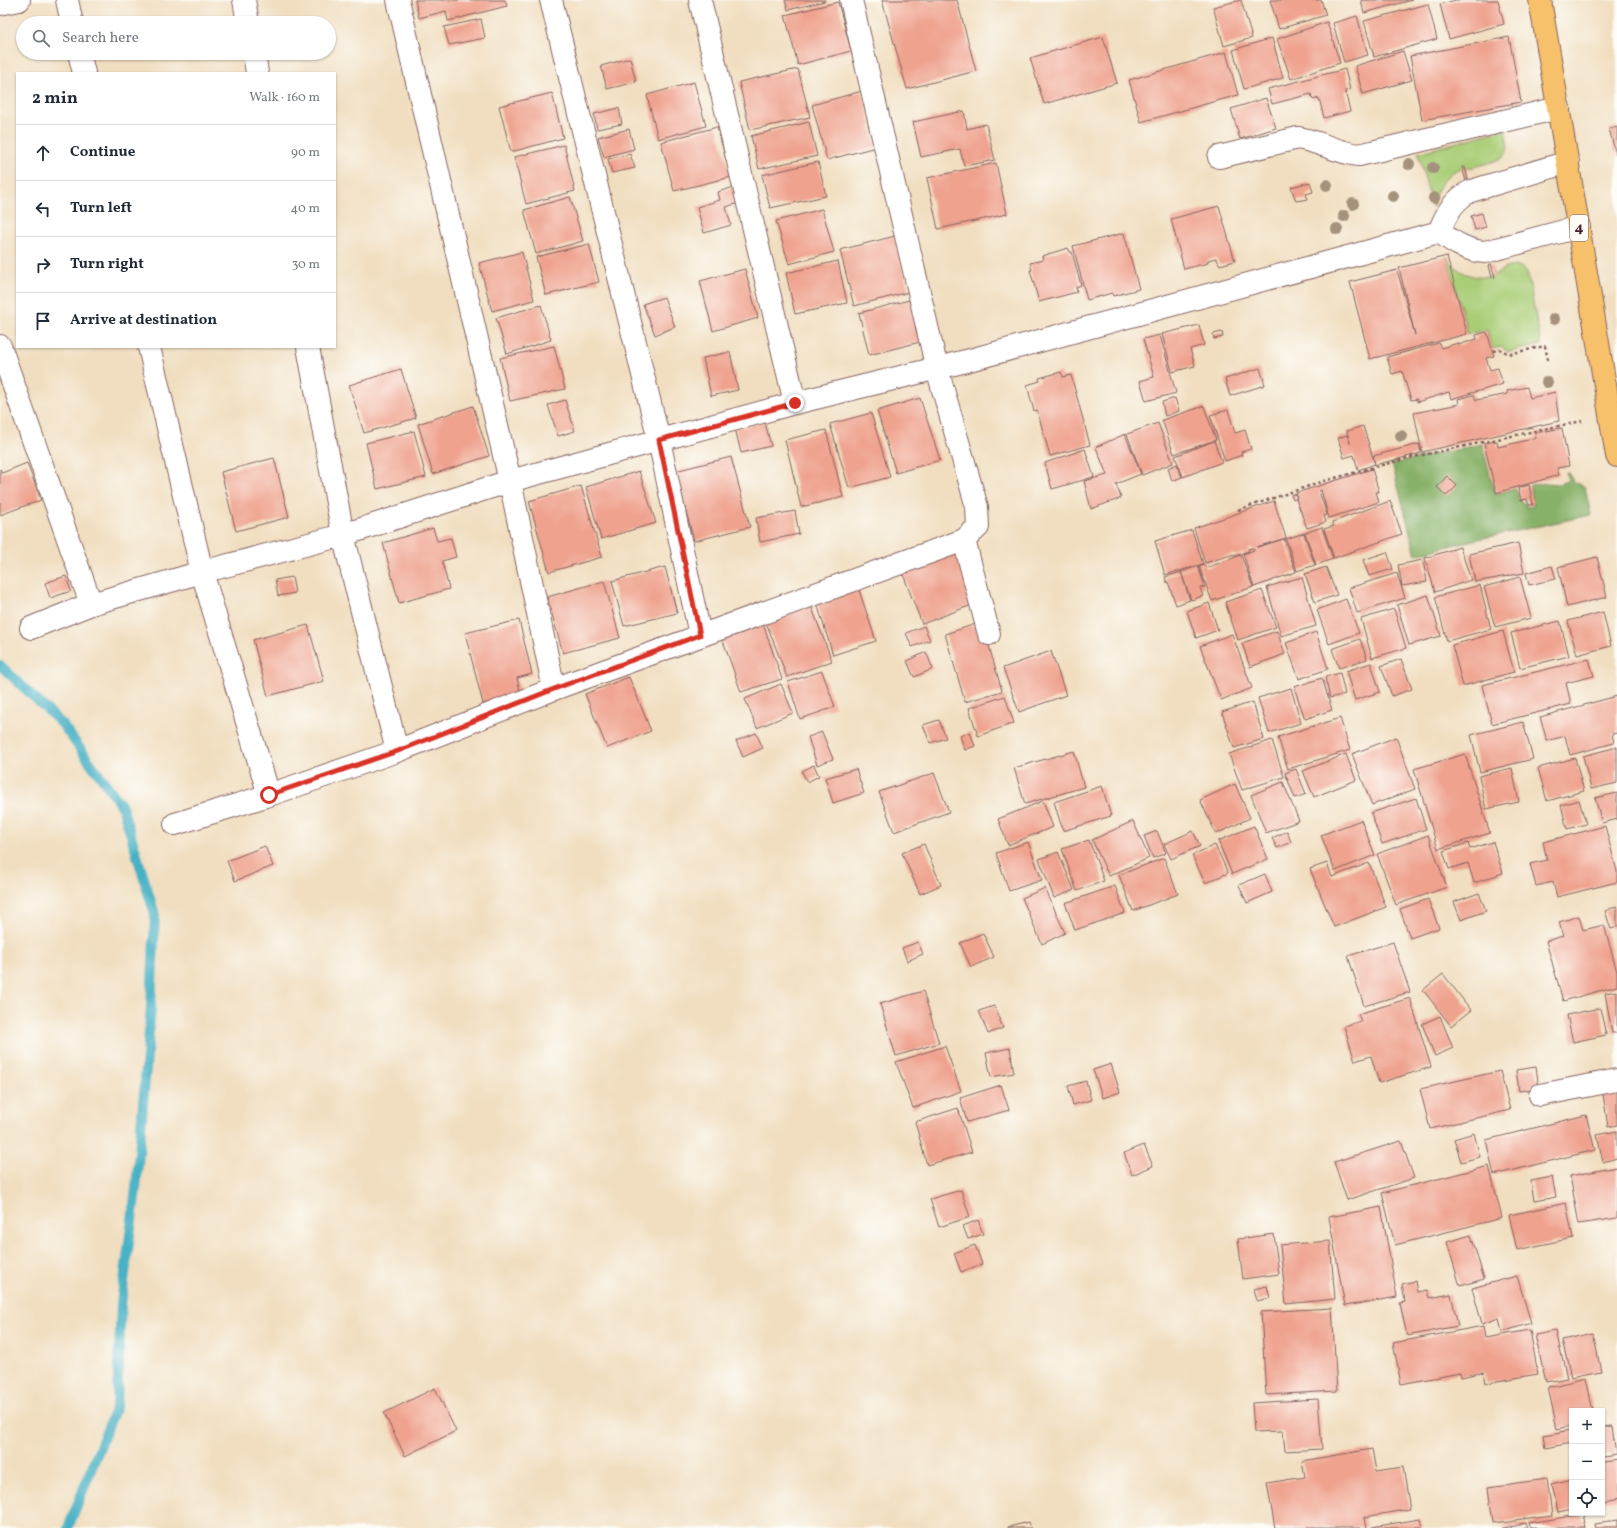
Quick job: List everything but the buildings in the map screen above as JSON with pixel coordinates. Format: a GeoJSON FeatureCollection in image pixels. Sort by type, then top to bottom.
{"type":"FeatureCollection","features":[{"type":"Feature","properties":{"kind":"highway","name":"4"},"geometry":{"type":"LineString","coordinates":[[1540,0],[1617,456]]}},
{"type":"Feature","properties":{"kind":"street"},"geometry":{"type":"LineString","coordinates":[[0,4],[19,0]]}},
{"type":"Feature","properties":{"kind":"street"},"geometry":{"type":"LineString","coordinates":[[67,0],[70,16]]}},
{"type":"Feature","properties":{"kind":"street"},"geometry":{"type":"LineString","coordinates":[[244,0],[247,16]]}},
{"type":"Feature","properties":{"kind":"street"},"geometry":{"type":"LineString","coordinates":[[398,0],[510,481],[554,689]]}},
{"type":"Feature","properties":{"kind":"street"},"geometry":{"type":"LineString","coordinates":[[551,0],[659,440],[700,635]]}},
{"type":"Feature","properties":{"kind":"street"},"geometry":{"type":"LineString","coordinates":[[700,0],[795,403]]}},
{"type":"Feature","properties":{"kind":"street"},"geometry":{"type":"LineString","coordinates":[[175,824],[269,795],[398,751],[554,689],[964,540],[978,527],[977,507],[937,369],[851,0]]}},
{"type":"Feature","properties":{"kind":"street"},"geometry":{"type":"LineString","coordinates":[[81,60],[84,72]]}},
{"type":"Feature","properties":{"kind":"street"},"geometry":{"type":"LineString","coordinates":[[255,60],[257,72]]}},
{"type":"Feature","properties":{"kind":"street"},"geometry":{"type":"LineString","coordinates":[[1219,157],[1298,138],[1306,139],[1341,152],[1366,154],[1559,108]]}},
{"type":"Feature","properties":{"kind":"street"},"geometry":{"type":"LineString","coordinates":[[31,628],[91,604],[202,572],[343,535],[510,481],[795,403],[937,369],[1439,232],[1451,208],[1464,194],[1568,162]]}},
{"type":"Feature","properties":{"kind":"street"},"geometry":{"type":"LineString","coordinates":[[1439,232],[1462,247],[1476,252],[1485,252],[1579,227]]}},
{"type":"Feature","properties":{"kind":"street"},"geometry":{"type":"LineString","coordinates":[[0,346],[91,604]]}},
{"type":"Feature","properties":{"kind":"street"},"geometry":{"type":"LineString","coordinates":[[149,348],[202,572],[269,795]]}},
{"type":"Feature","properties":{"kind":"street"},"geometry":{"type":"LineString","coordinates":[[308,348],[343,535],[398,751]]}},
{"type":"Feature","properties":{"kind":"street"},"geometry":{"type":"LineString","coordinates":[[964,540],[989,634]]}},
{"type":"Feature","properties":{"kind":"street"},"geometry":{"type":"LineString","coordinates":[[1540,1095],[1617,1080]]}},
{"type":"Feature","properties":{"kind":"path"},"geometry":{"type":"LineString","coordinates":[[1493,351],[1500,349],[1509,354],[1545,346],[1548,360]]}},
{"type":"Feature","properties":{"kind":"path"},"geometry":{"type":"LineString","coordinates":[[1238,510],[1324,481],[1404,459],[1521,433],[1610,416]]}},
{"type":"Feature","properties":{"kind":"green space"},"geometry":{"type":"Polygon","coordinates":[[[1505,129],[1508,146],[1505,155],[1489,163],[1465,169],[1462,167],[1451,173],[1442,182],[1436,193],[1433,208],[1418,153],[1505,129]]]}},
{"type":"Feature","properties":{"kind":"green space"},"geometry":{"type":"Polygon","coordinates":[[[1447,256],[1460,271],[1478,277],[1492,277],[1506,268],[1517,266],[1522,267],[1528,275],[1541,345],[1508,352],[1501,347],[1492,349],[1487,330],[1468,334],[1447,256]]]}},
{"type":"Feature","properties":{"kind":"green space"},"geometry":{"type":"Polygon","coordinates":[[[1482,444],[1495,494],[1516,489],[1520,502],[1526,504],[1527,507],[1534,506],[1530,485],[1547,483],[1558,484],[1568,481],[1566,473],[1568,473],[1573,481],[1585,487],[1591,515],[1460,543],[1416,555],[1392,464],[1482,444]]]}},
{"type":"Feature","properties":{"kind":"waterway"},"geometry":{"type":"LineString","coordinates":[[0,665],[62,724],[122,806],[155,915],[151,1007],[136,1189],[121,1304],[117,1404],[68,1528]]}},
{"type":"Feature","properties":{"kind":"route"},"geometry":{"type":"LineString","coordinates":[[269,795],[398,751],[554,689],[700,635],[659,440],[795,403]]}}]}
